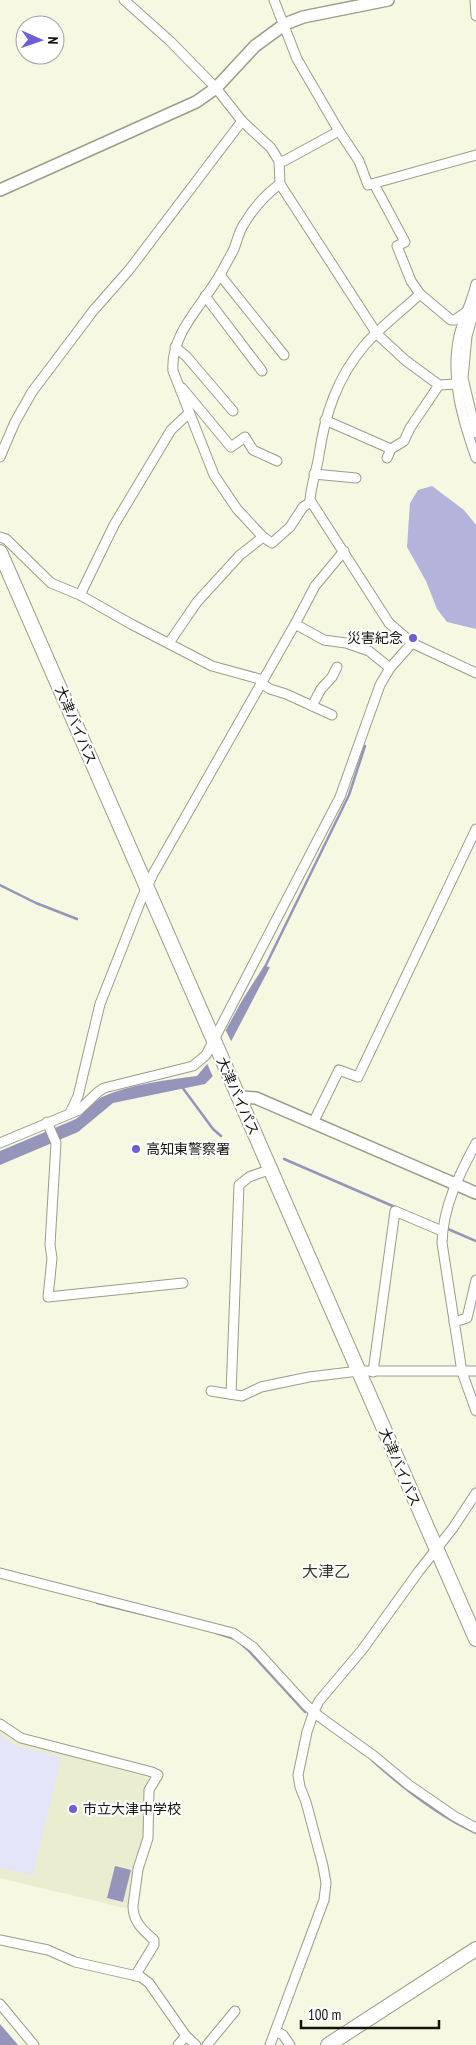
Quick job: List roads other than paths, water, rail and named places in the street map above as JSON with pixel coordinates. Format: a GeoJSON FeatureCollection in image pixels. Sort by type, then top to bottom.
{"type":"FeatureCollection","features":[{"type":"Feature","properties":{"kind":"main road","name":"大津バイパス"},"geometry":{"type":"LineString","coordinates":[[0,552],[271,1169],[366,1371],[436,1549],[476,1639]]}},
{"type":"Feature","properties":{"kind":"main road"},"geometry":{"type":"LineString","coordinates":[[328,2045],[476,1949]]}},
{"type":"Feature","properties":{"kind":"street"},"geometry":{"type":"LineString","coordinates":[[124,0],[170,41],[216,88],[242,121],[271,148],[279,161],[280,184],[377,334],[405,360],[439,385],[456,384]]}},
{"type":"Feature","properties":{"kind":"street"},"geometry":{"type":"LineString","coordinates":[[274,0],[285,24],[297,59],[339,131],[359,161],[368,185],[476,155]]}},
{"type":"Feature","properties":{"kind":"street"},"geometry":{"type":"LineString","coordinates":[[0,190],[196,102],[216,88],[255,46],[285,24],[303,17],[388,0]]}},
{"type":"Feature","properties":{"kind":"street"},"geometry":{"type":"LineString","coordinates":[[475,0],[476,16]]}},
{"type":"Feature","properties":{"kind":"street"},"geometry":{"type":"LineString","coordinates":[[0,457],[15,422],[32,392],[242,121]]}},
{"type":"Feature","properties":{"kind":"street"},"geometry":{"type":"LineString","coordinates":[[279,161],[284,161],[339,131]]}},
{"type":"Feature","properties":{"kind":"street"},"geometry":{"type":"LineString","coordinates":[[280,184],[268,193],[243,225],[220,275],[205,296],[175,347],[172,360],[173,371],[214,475],[237,509],[262,537],[272,543],[290,526],[303,507],[311,502]]}},
{"type":"Feature","properties":{"kind":"street"},"geometry":{"type":"LineString","coordinates":[[374,184],[405,242],[397,246],[411,281],[420,294],[451,320],[455,320],[466,312]]}},
{"type":"Feature","properties":{"kind":"street"},"geometry":{"type":"LineString","coordinates":[[220,275],[284,355]]}},
{"type":"Feature","properties":{"kind":"street"},"geometry":{"type":"LineString","coordinates":[[476,284],[459,336],[455,370],[464,424],[476,458]]}},
{"type":"Feature","properties":{"kind":"street"},"geometry":{"type":"LineString","coordinates":[[420,294],[365,345],[347,369],[333,396],[325,420],[311,485],[311,502],[389,623],[412,643],[476,673]]}},
{"type":"Feature","properties":{"kind":"street"},"geometry":{"type":"LineString","coordinates":[[205,296],[262,371]]}},
{"type":"Feature","properties":{"kind":"street"},"geometry":{"type":"LineString","coordinates":[[476,305],[467,336],[463,378],[476,433]]}},
{"type":"Feature","properties":{"kind":"street"},"geometry":{"type":"LineString","coordinates":[[175,347],[186,356],[233,411]]}},
{"type":"Feature","properties":{"kind":"street"},"geometry":{"type":"LineString","coordinates":[[387,458],[391,449],[404,441],[439,385]]}},
{"type":"Feature","properties":{"kind":"street"},"geometry":{"type":"LineString","coordinates":[[180,386],[231,447],[244,437],[253,450],[277,461]]}},
{"type":"Feature","properties":{"kind":"street"},"geometry":{"type":"LineString","coordinates":[[80,594],[114,526],[151,463],[171,430],[189,413]]}},
{"type":"Feature","properties":{"kind":"street"},"geometry":{"type":"LineString","coordinates":[[325,420],[391,449]]}},
{"type":"Feature","properties":{"kind":"street"},"geometry":{"type":"LineString","coordinates":[[314,474],[356,478]]}},
{"type":"Feature","properties":{"kind":"street"},"geometry":{"type":"LineString","coordinates":[[0,537],[6,539],[51,583],[80,594],[212,666],[262,682],[270,689],[332,716]]}},
{"type":"Feature","properties":{"kind":"street"},"geometry":{"type":"LineString","coordinates":[[168,643],[197,602],[240,555],[262,537]]}},
{"type":"Feature","properties":{"kind":"street"},"geometry":{"type":"LineString","coordinates":[[70,1113],[78,1096],[100,1004],[147,888],[315,586],[344,551]]}},
{"type":"Feature","properties":{"kind":"street"},"geometry":{"type":"LineString","coordinates":[[295,624],[324,640],[346,643],[369,651],[390,668]]}},
{"type":"Feature","properties":{"kind":"street"},"geometry":{"type":"LineString","coordinates":[[0,1143],[48,1125],[79,1110],[104,1088],[193,1066],[206,1055],[340,797],[380,685],[390,668],[412,643]]}},
{"type":"Feature","properties":{"kind":"street"},"geometry":{"type":"LineString","coordinates":[[312,706],[321,689],[332,677],[337,666]]}},
{"type":"Feature","properties":{"kind":"street"},"geometry":{"type":"LineString","coordinates":[[313,1123],[339,1070],[358,1077],[476,829]]}},
{"type":"Feature","properties":{"kind":"street"},"geometry":{"type":"LineString","coordinates":[[240,1097],[256,1098],[476,1193]]}},
{"type":"Feature","properties":{"kind":"street"},"geometry":{"type":"LineString","coordinates":[[48,1125],[56,1143],[50,1246],[52,1258],[48,1296],[183,1283]]}},
{"type":"Feature","properties":{"kind":"street"},"geometry":{"type":"LineString","coordinates":[[476,1143],[454,1185],[442,1231],[442,1243],[462,1372],[476,1411]]}},
{"type":"Feature","properties":{"kind":"street"},"geometry":{"type":"LineString","coordinates":[[231,1394],[240,1185],[249,1177],[271,1169]]}},
{"type":"Feature","properties":{"kind":"street"},"geometry":{"type":"LineString","coordinates":[[366,1371],[394,1212],[442,1231]]}},
{"type":"Feature","properties":{"kind":"street"},"geometry":{"type":"LineString","coordinates":[[454,1322],[466,1318],[476,1280]]}},
{"type":"Feature","properties":{"kind":"street"},"geometry":{"type":"LineString","coordinates":[[211,1391],[242,1396],[261,1387],[309,1377],[366,1371],[476,1371]]}},
{"type":"Feature","properties":{"kind":"street"},"geometry":{"type":"LineString","coordinates":[[270,2045],[324,1900],[326,1883],[298,1775],[307,1732],[314,1712],[319,1702],[362,1650],[453,1528],[476,1493]]}},
{"type":"Feature","properties":{"kind":"street"},"geometry":{"type":"LineString","coordinates":[[0,1573],[233,1633],[253,1647],[314,1712],[409,1785],[454,1816],[476,1828]]}},
{"type":"Feature","properties":{"kind":"street"},"geometry":{"type":"LineString","coordinates":[[0,1724],[21,1738],[158,1775],[148,1790],[148,1838],[138,1869],[133,1906],[133,1912],[138,1925],[154,1940],[154,1945],[135,1976]]}},
{"type":"Feature","properties":{"kind":"street"},"geometry":{"type":"LineString","coordinates":[[0,1940],[48,1950],[75,1962],[141,1977],[148,1983],[186,2036],[196,2045]]}},
{"type":"Feature","properties":{"kind":"street"},"geometry":{"type":"LineString","coordinates":[[0,2004],[34,2045]]}},
{"type":"Feature","properties":{"kind":"street"},"geometry":{"type":"LineString","coordinates":[[207,2045],[235,2011]]}},
{"type":"Feature","properties":{"kind":"street"},"geometry":{"type":"LineString","coordinates":[[276,2031],[283,2035],[290,2045]]}},
{"type":"Feature","properties":{"kind":"street"},"geometry":{"type":"LineString","coordinates":[[178,2045],[186,2036]]}},
{"type":"Feature","properties":{"kind":"waterway"},"geometry":{"type":"LineString","coordinates":[[265,967],[349,795],[365,746]]}},
{"type":"Feature","properties":{"kind":"waterway"},"geometry":{"type":"LineString","coordinates":[[0,885],[36,903],[77,919]]}},
{"type":"Feature","properties":{"kind":"waterway"},"geometry":{"type":"LineString","coordinates":[[182,1087],[213,1129],[221,1136]]}},
{"type":"Feature","properties":{"kind":"waterway"},"geometry":{"type":"LineString","coordinates":[[284,1159],[395,1207]]}},
{"type":"Feature","properties":{"kind":"waterway"},"geometry":{"type":"LineString","coordinates":[[448,1229],[476,1241]]}},
{"type":"Feature","properties":{"kind":"waterway"},"geometry":{"type":"LineString","coordinates":[[97,1603],[158,1618]]}},
{"type":"Feature","properties":{"kind":"waterway"},"geometry":{"type":"LineString","coordinates":[[216,1633],[235,1639]]}},
{"type":"Feature","properties":{"kind":"waterway"},"geometry":{"type":"LineString","coordinates":[[239,1642],[305,1712]]}},
{"type":"Feature","properties":{"kind":"waterway"},"geometry":{"type":"LineString","coordinates":[[373,1761],[422,1801],[448,1819],[476,1833]]}},
{"type":"Feature","properties":{"kind":"place","name":"災害紀念"},"geometry":{"type":"Point","coordinates":[413,638]}},
{"type":"Feature","properties":{"kind":"place","name":"高知東警察署"},"geometry":{"type":"Point","coordinates":[136,1149]}},
{"type":"Feature","properties":{"kind":"place","name":"市立大津中学校"},"geometry":{"type":"Point","coordinates":[73,1809]}},
{"type":"Feature","properties":{"kind":"district","name":"大津乙"},"geometry":{"type":"Point","coordinates":[326,1571]}}]}
